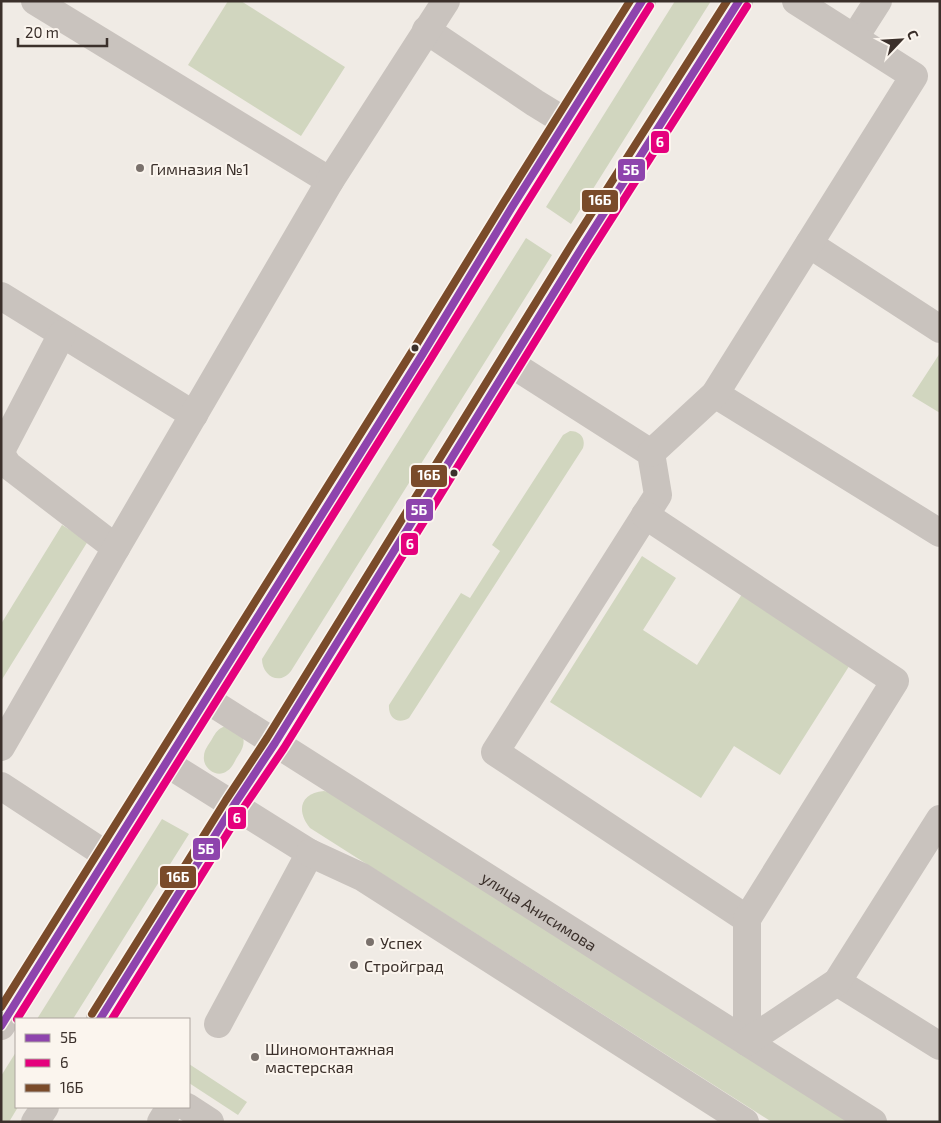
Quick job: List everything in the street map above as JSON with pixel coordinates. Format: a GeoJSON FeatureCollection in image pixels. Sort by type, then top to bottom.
{"type":"FeatureCollection","features":[{"type":"Feature","properties":{"kind":"street"},"geometry":{"type":"LineString","coordinates":[[35,1],[330,181]]}},
{"type":"Feature","properties":{"kind":"street"},"geometry":{"type":"LineString","coordinates":[[1,747],[330,181],[446,1]]}},
{"type":"Feature","properties":{"kind":"street"},"geometry":{"type":"LineString","coordinates":[[1,1026],[642,1]]}},
{"type":"Feature","properties":{"kind":"street"},"geometry":{"type":"LineString","coordinates":[[101,1018],[275,743],[510,363],[739,1]]}},
{"type":"Feature","properties":{"kind":"street"},"geometry":{"type":"LineString","coordinates":[[651,453],[715,394],[914,76],[796,1]]}},
{"type":"Feature","properties":{"kind":"street"},"geometry":{"type":"LineString","coordinates":[[855,37],[878,1]]}},
{"type":"Feature","properties":{"kind":"street"},"geometry":{"type":"LineString","coordinates":[[426,30],[566,122]]}},
{"type":"Feature","properties":{"kind":"street"},"geometry":{"type":"LineString","coordinates":[[809,244],[940,329]]}},
{"type":"Feature","properties":{"kind":"street"},"geometry":{"type":"LineString","coordinates":[[1,296],[194,415]]}},
{"type":"Feature","properties":{"kind":"street"},"geometry":{"type":"LineString","coordinates":[[62,334],[3,447],[2,456],[8,464],[116,548]]}},
{"type":"Feature","properties":{"kind":"street"},"geometry":{"type":"LineString","coordinates":[[510,363],[651,453],[658,494],[495,752],[748,919]]}},
{"type":"Feature","properties":{"kind":"street"},"geometry":{"type":"LineString","coordinates":[[715,394],[940,534]]}},
{"type":"Feature","properties":{"kind":"street"},"geometry":{"type":"LineString","coordinates":[[645,515],[895,681],[748,919],[747,1042]]}},
{"type":"Feature","properties":{"kind":"street","name":"улица Анисимова"},"geometry":{"type":"LineString","coordinates":[[206,699],[873,1122]]}},
{"type":"Feature","properties":{"kind":"street"},"geometry":{"type":"LineString","coordinates":[[166,763],[310,853],[362,877],[745,1122]]}},
{"type":"Feature","properties":{"kind":"street"},"geometry":{"type":"LineString","coordinates":[[1,786],[108,856]]}},
{"type":"Feature","properties":{"kind":"street"},"geometry":{"type":"LineString","coordinates":[[747,1042],[838,982],[940,819]]}},
{"type":"Feature","properties":{"kind":"street"},"geometry":{"type":"LineString","coordinates":[[218,1024],[310,853]]}},
{"type":"Feature","properties":{"kind":"street"},"geometry":{"type":"LineString","coordinates":[[838,982],[940,1046]]}},
{"type":"Feature","properties":{"kind":"street"},"geometry":{"type":"LineString","coordinates":[[36,1122],[44,1108]]}},
{"type":"Feature","properties":{"kind":"street"},"geometry":{"type":"LineString","coordinates":[[161,1122],[169,1108]]}},
{"type":"Feature","properties":{"kind":"street"},"geometry":{"type":"LineString","coordinates":[[189,1108],[210,1122]]}},
{"type":"Feature","properties":{"kind":"green space"},"geometry":{"type":"Polygon","coordinates":[[[228,1],[241,1],[345,67],[301,136],[188,65],[228,1]]]}},
{"type":"Feature","properties":{"kind":"green space"},"geometry":{"type":"Polygon","coordinates":[[[675,1],[711,1],[571,224],[546,207],[675,1]]]}},
{"type":"Feature","properties":{"kind":"green space"},"geometry":{"type":"Polygon","coordinates":[[[526,238],[552,255],[291,671],[282,678],[272,677],[265,670],[262,659],[526,238]]]}},
{"type":"Feature","properties":{"kind":"green space"},"geometry":{"type":"Polygon","coordinates":[[[940,353],[940,413],[912,396],[940,353]]]}},
{"type":"Feature","properties":{"kind":"green space"},"geometry":{"type":"Polygon","coordinates":[[[570,431],[577,432],[583,438],[583,448],[409,718],[401,721],[394,719],[390,714],[389,705],[461,593],[470,598],[500,551],[492,545],[563,435],[570,431]]]}},
{"type":"Feature","properties":{"kind":"green space"},"geometry":{"type":"Polygon","coordinates":[[[62,525],[88,541],[1,681],[1,624],[62,525]]]}},
{"type":"Feature","properties":{"kind":"green space"},"geometry":{"type":"Polygon","coordinates":[[[642,556],[676,578],[643,630],[697,665],[744,591],[853,660],[780,775],[734,746],[701,798],[550,702],[642,556]]]}},
{"type":"Feature","properties":{"kind":"green space"},"geometry":{"type":"Polygon","coordinates":[[[225,726],[242,734],[243,744],[242,750],[231,767],[219,774],[211,771],[205,765],[204,754],[216,733],[225,726]]]}},
{"type":"Feature","properties":{"kind":"green space"},"geometry":{"type":"Polygon","coordinates":[[[324,791],[332,793],[849,1122],[772,1122],[310,828],[303,815],[303,804],[310,795],[324,791]]]}},
{"type":"Feature","properties":{"kind":"green space"},"geometry":{"type":"Polygon","coordinates":[[[162,819],[189,834],[74,1018],[38,1018],[162,819]]]}},
{"type":"Feature","properties":{"kind":"green space"},"geometry":{"type":"Polygon","coordinates":[[[15,1054],[15,1108],[17,1108],[9,1122],[1,1122],[1,1076],[15,1054]]]}},
{"type":"Feature","properties":{"kind":"green space"},"geometry":{"type":"Polygon","coordinates":[[[190,1065],[247,1102],[238,1115],[190,1084],[190,1065]]]}},
{"type":"Feature","properties":{"kind":"transit line","name":"16Б"},"geometry":{"type":"LineString","coordinates":[[1,1007],[630,1]]}},
{"type":"Feature","properties":{"kind":"transit line","name":"5Б"},"geometry":{"type":"LineString","coordinates":[[1,1026],[642,1]]}},
{"type":"Feature","properties":{"kind":"transit line","name":"16Б"},"geometry":{"type":"LineString","coordinates":[[92,1014],[267,738],[572,244],[727,1]]}},
{"type":"Feature","properties":{"kind":"transit line","name":"5Б"},"geometry":{"type":"LineString","coordinates":[[101,1018],[275,743],[581,249],[739,1]]}},
{"type":"Feature","properties":{"kind":"transit line","name":"6"},"geometry":{"type":"LineString","coordinates":[[18,1018],[650,6]]}},
{"type":"Feature","properties":{"kind":"transit line","name":"6"},"geometry":{"type":"LineString","coordinates":[[113,1018],[242,810],[284,748],[589,254],[747,6]]}},
{"type":"Feature","properties":{"kind":"place","name":"Гимназия №1"},"geometry":{"type":"Point","coordinates":[140,168]}},
{"type":"Feature","properties":{"kind":"place","name":"Успех"},"geometry":{"type":"Point","coordinates":[370,942]}},
{"type":"Feature","properties":{"kind":"place","name":"Стройград"},"geometry":{"type":"Point","coordinates":[354,965]}},
{"type":"Feature","properties":{"kind":"place","name":"Шиномонтажная мастерская"},"geometry":{"type":"Point","coordinates":[255,1057]}}]}
